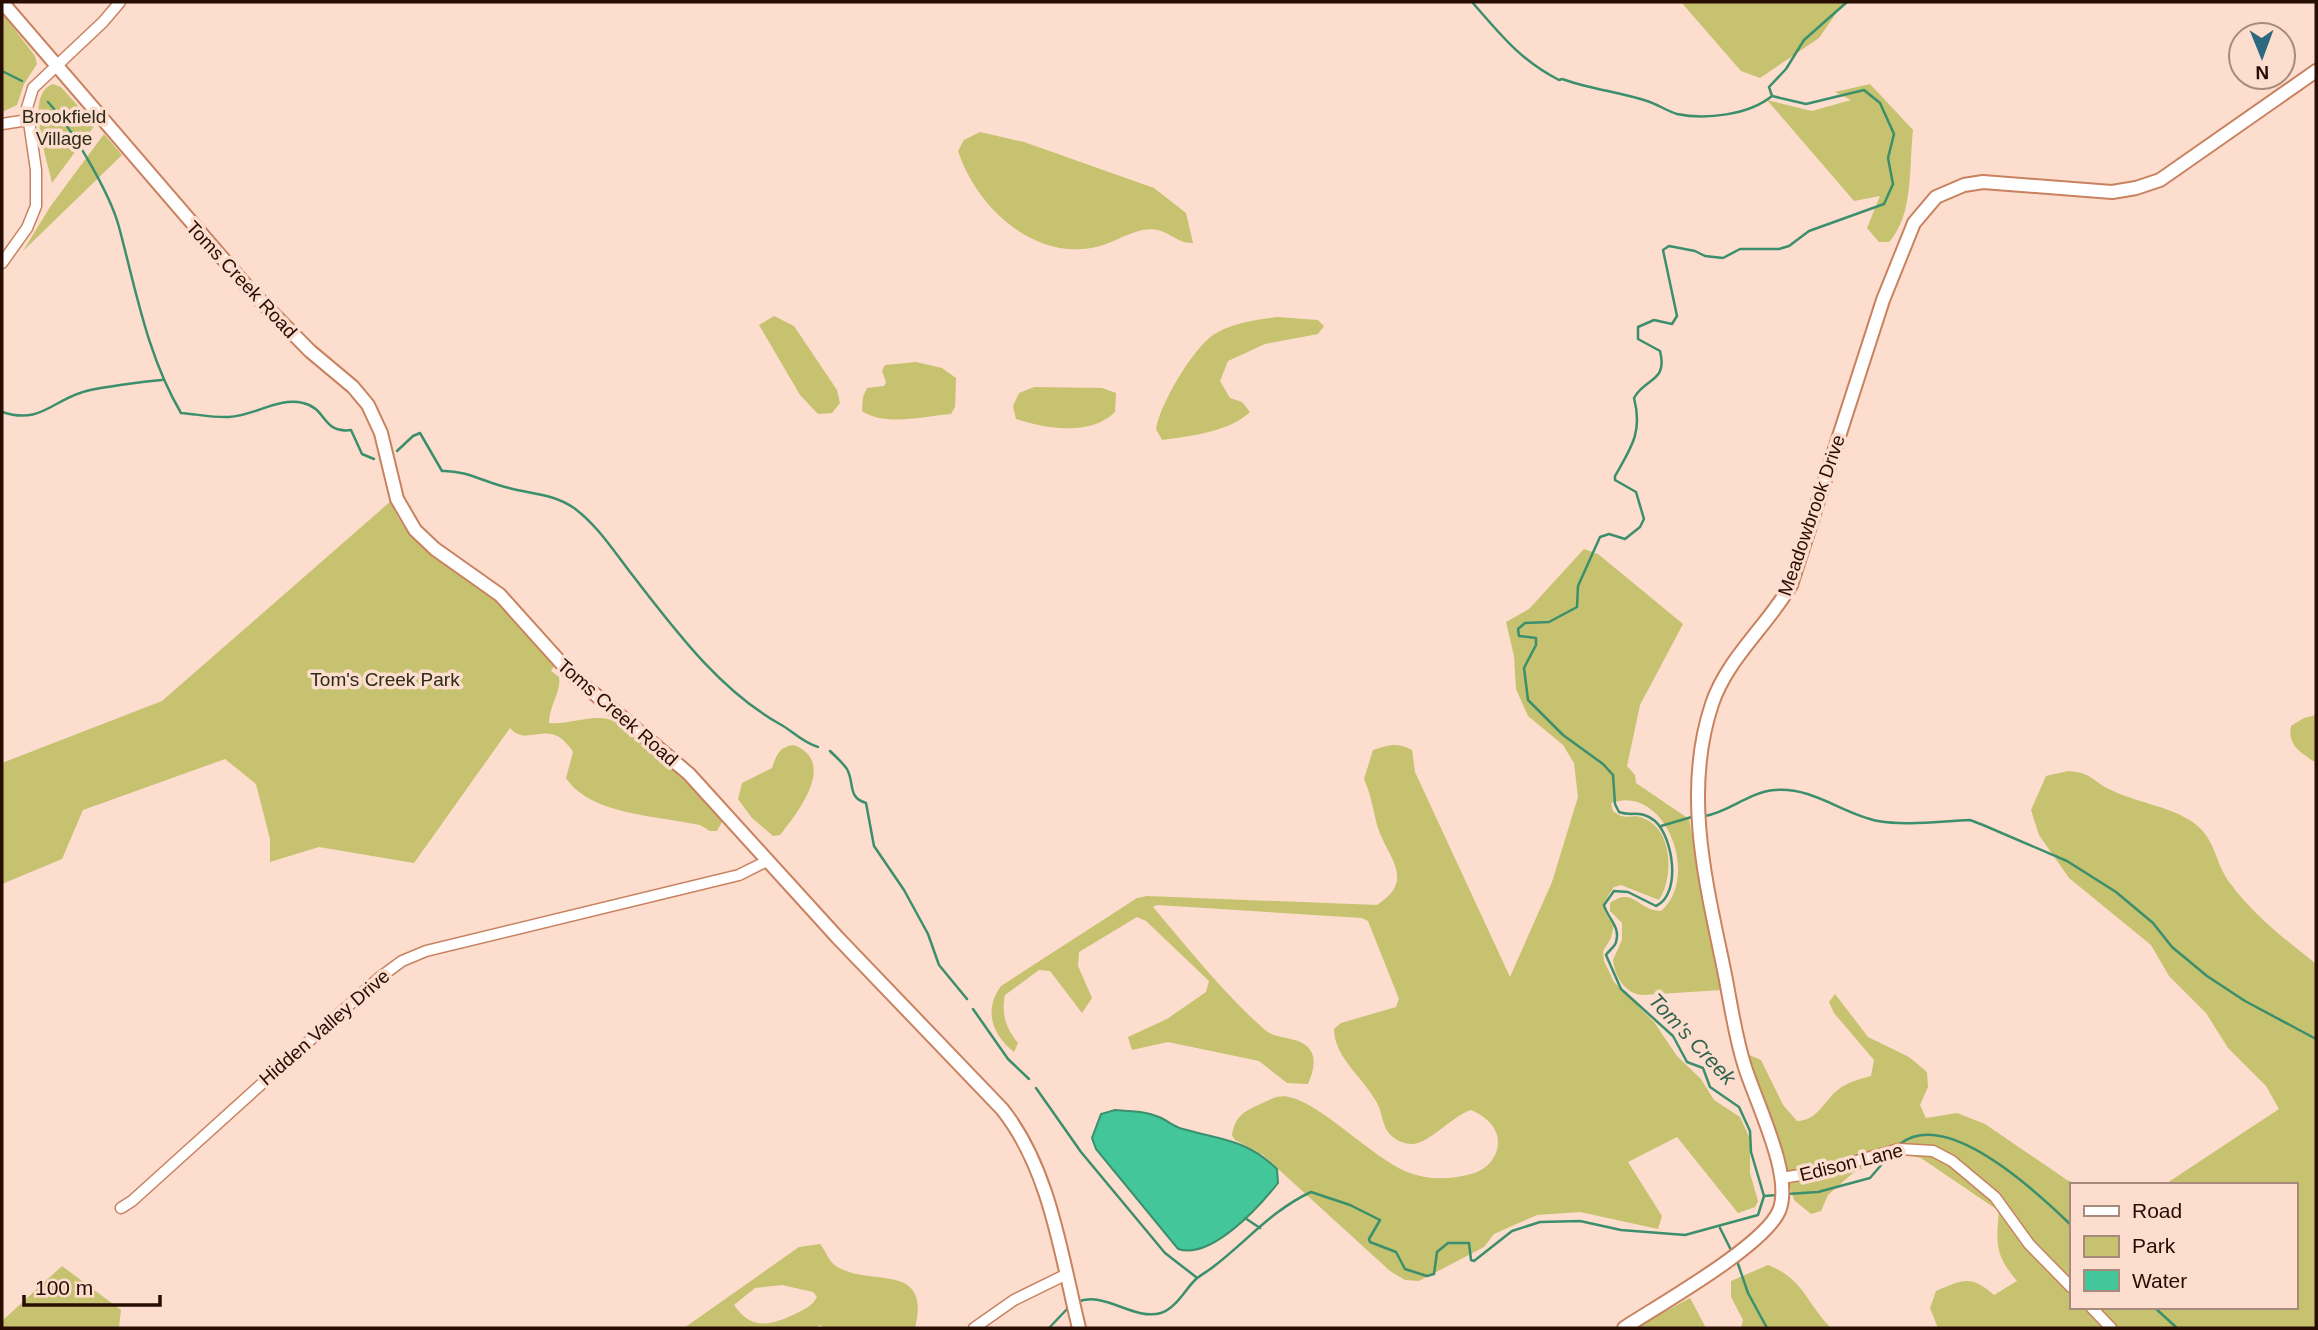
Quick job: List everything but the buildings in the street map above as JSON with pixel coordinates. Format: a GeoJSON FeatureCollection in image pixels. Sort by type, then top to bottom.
{"type":"FeatureCollection","features":[{"type":"Feature","properties":{"kind":"street","name":"Toms Creek Road"},"geometry":{"type":"LineString","coordinates":[[2,2],[249,289],[310,351],[358,391],[368,405],[385,446],[397,499],[415,530],[510,603],[571,674],[678,763],[1012,1122],[1037,1171],[1079,1328]]}},
{"type":"Feature","properties":{"kind":"street"},"geometry":{"type":"LineString","coordinates":[[2,263],[27,228],[36,206],[37,170],[27,108],[33,88],[120,2]]}},
{"type":"Feature","properties":{"kind":"street","name":"Meadowbrook Drive"},"geometry":{"type":"LineString","coordinates":[[1624,1328],[1723,1263],[1771,1225],[1782,1202],[1782,1178],[1743,1062],[1705,879],[1698,826],[1700,763],[1712,704],[1722,681],[1776,611],[1791,585],[1883,300],[1914,223],[1936,197],[1964,185],[1983,182],[2112,192],[2160,180],[2316,71]]}},
{"type":"Feature","properties":{"kind":"street"},"geometry":{"type":"LineString","coordinates":[[2,124],[28,120]]}},
{"type":"Feature","properties":{"kind":"street","name":"Hidden Valley Drive"},"geometry":{"type":"LineString","coordinates":[[121,1208],[379,978],[402,961],[430,951],[739,875],[767,861]]}},
{"type":"Feature","properties":{"kind":"street","name":"Edison Lane"},"geometry":{"type":"LineString","coordinates":[[1782,1178],[1828,1169],[1899,1149],[1933,1150],[1952,1161],[1995,1197],[2029,1244],[2070,1286]]}},
{"type":"Feature","properties":{"kind":"street"},"geometry":{"type":"LineString","coordinates":[[974,1328],[1014,1300],[1065,1275]]}},
{"type":"Feature","properties":{"kind":"street"},"geometry":{"type":"LineString","coordinates":[[2093,1309],[2111,1328]]}},
{"type":"Feature","properties":{"kind":"green space"},"geometry":{"type":"Polygon","coordinates":[[[1681,2],[1844,2],[1819,38],[1760,78],[1741,71],[1681,2]]]}},
{"type":"Feature","properties":{"kind":"green space","name":"Brookfield Village"},"geometry":{"type":"Polygon","coordinates":[[[2,13],[35,56],[37,64],[24,84],[17,105],[2,112],[2,13]]]}},
{"type":"Feature","properties":{"kind":"green space","name":"Brookfield Village"},"geometry":{"type":"Polygon","coordinates":[[[53,84],[61,87],[95,125],[52,183],[38,114],[44,90],[53,84]]]}},
{"type":"Feature","properties":{"kind":"green space"},"geometry":{"type":"Polygon","coordinates":[[[1870,84],[1913,130],[1907,204],[1897,231],[1889,242],[1879,242],[1867,228],[1880,196],[1854,201],[1767,100],[1812,111],[1851,100],[1835,92],[1870,84]]]}},
{"type":"Feature","properties":{"kind":"green space"},"geometry":{"type":"Polygon","coordinates":[[[980,132],[1024,142],[1154,188],[1186,213],[1193,243],[1183,242],[1163,231],[1150,229],[1096,247],[1073,249],[1050,246],[1029,237],[1010,225],[993,209],[978,191],[967,171],[958,151],[964,140],[980,132]]]}},
{"type":"Feature","properties":{"kind":"green space","name":"Brookfield Village"},"geometry":{"type":"Polygon","coordinates":[[[104,134],[122,155],[23,251],[50,207],[104,134]]]}},
{"type":"Feature","properties":{"kind":"green space"},"geometry":{"type":"Polygon","coordinates":[[[774,316],[794,326],[837,390],[840,403],[832,413],[818,414],[800,395],[759,325],[774,316]]]}},
{"type":"Feature","properties":{"kind":"green space"},"geometry":{"type":"Polygon","coordinates":[[[1277,317],[1318,320],[1324,326],[1318,334],[1265,344],[1228,361],[1220,381],[1230,398],[1242,402],[1250,412],[1241,419],[1209,432],[1162,440],[1156,429],[1170,392],[1205,342],[1228,328],[1277,317]]]}},
{"type":"Feature","properties":{"kind":"green space"},"geometry":{"type":"Polygon","coordinates":[[[916,362],[942,368],[956,378],[955,407],[951,414],[893,420],[871,416],[862,411],[867,388],[884,386],[886,382],[882,371],[885,365],[916,362]]]}},
{"type":"Feature","properties":{"kind":"green space"},"geometry":{"type":"Polygon","coordinates":[[[1034,387],[1102,388],[1116,393],[1115,412],[1094,425],[1068,428],[1041,426],[1016,419],[1013,406],[1019,393],[1034,387]]]}},
{"type":"Feature","properties":{"kind":"green space","name":"Tom's Creek Park"},"geometry":{"type":"Polygon","coordinates":[[[391,501],[410,535],[423,548],[501,603],[554,666],[551,671],[559,677],[559,682],[549,723],[601,718],[620,724],[636,734],[653,747],[702,796],[722,822],[717,831],[710,831],[700,825],[627,812],[591,800],[566,778],[573,752],[564,741],[548,734],[517,734],[510,728],[414,863],[319,847],[270,862],[270,839],[256,784],[225,759],[83,810],[62,859],[2,884],[2,763],[162,701],[391,501]]]}},
{"type":"Feature","properties":{"kind":"green space"},"geometry":{"type":"Polygon","coordinates":[[[1584,549],[1598,554],[1683,624],[1640,705],[1627,766],[1635,775],[1636,783],[1689,819],[1722,990],[1642,995],[1630,991],[1618,978],[1613,960],[1622,940],[1622,923],[1610,911],[1610,903],[1625,897],[1661,911],[1673,896],[1678,877],[1677,857],[1671,837],[1661,819],[1647,807],[1630,801],[1611,803],[1613,811],[1625,817],[1643,818],[1660,832],[1668,854],[1667,879],[1659,900],[1621,885],[1614,887],[1604,906],[1606,915],[1614,925],[1611,938],[1603,951],[1604,961],[1614,982],[1654,1022],[1677,1056],[1701,1079],[1714,1100],[1740,1117],[1750,1139],[1750,1173],[1758,1201],[1755,1207],[1738,1213],[1677,1137],[1628,1162],[1662,1216],[1658,1229],[1580,1212],[1537,1215],[1494,1234],[1484,1247],[1419,1281],[1405,1280],[1390,1271],[1263,1155],[1235,1140],[1232,1135],[1237,1121],[1245,1112],[1271,1099],[1285,1096],[1316,1110],[1393,1165],[1415,1175],[1439,1178],[1463,1176],[1480,1171],[1493,1159],[1498,1143],[1495,1131],[1488,1121],[1471,1110],[1418,1143],[1408,1144],[1395,1139],[1386,1129],[1374,1097],[1339,1050],[1334,1029],[1341,1023],[1396,1007],[1399,999],[1368,921],[1362,918],[1157,905],[1153,907],[1221,986],[1265,1030],[1308,1047],[1314,1061],[1308,1084],[1287,1083],[1259,1061],[1168,1042],[1132,1050],[1128,1037],[1167,1019],[1206,992],[1209,981],[1146,921],[1137,917],[1079,952],[1078,966],[1092,998],[1082,1013],[1050,971],[1039,970],[1005,995],[1006,1021],[1018,1043],[1014,1052],[1006,1045],[995,1029],[992,1012],[1001,986],[1137,898],[1147,896],[1377,905],[1389,895],[1397,877],[1396,868],[1377,825],[1364,779],[1373,750],[1388,746],[1397,745],[1412,750],[1415,772],[1510,977],[1552,882],[1578,797],[1574,763],[1563,745],[1528,716],[1516,689],[1514,656],[1506,622],[1529,609],[1584,549]]]}},
{"type":"Feature","properties":{"kind":"green space"},"geometry":{"type":"Polygon","coordinates":[[[2316,715],[2316,763],[2293,744],[2290,733],[2291,726],[2316,715]]]}},
{"type":"Feature","properties":{"kind":"green space"},"geometry":{"type":"Polygon","coordinates":[[[794,745],[807,753],[813,763],[813,775],[810,787],[796,813],[780,835],[773,836],[752,818],[738,799],[742,783],[772,768],[779,752],[794,745]]]}},
{"type":"Feature","properties":{"kind":"green space"},"geometry":{"type":"Polygon","coordinates":[[[2076,772],[2088,776],[2104,787],[2172,811],[2191,821],[2206,835],[2225,875],[2239,895],[2270,926],[2316,964],[2316,1328],[1938,1328],[1930,1308],[1936,1291],[1967,1281],[1979,1284],[1994,1295],[2017,1281],[2004,1264],[1999,1249],[1999,1211],[1921,1158],[1901,1154],[1854,1172],[1828,1195],[1821,1211],[1811,1214],[1794,1200],[1747,1054],[1761,1060],[1783,1105],[1797,1121],[1810,1118],[1843,1087],[1871,1076],[1874,1060],[1834,1013],[1829,1002],[1835,994],[1868,1037],[1909,1057],[1927,1072],[1928,1087],[1920,1105],[1926,1118],[1957,1113],[1985,1124],[2075,1183],[2070,1183],[2070,1309],[2297,1309],[2297,1183],[2167,1183],[2279,1109],[2266,1086],[2228,1048],[2206,1013],[2169,976],[2151,945],[2069,878],[2039,835],[2031,810],[2046,776],[2076,772]]]}},
{"type":"Feature","properties":{"kind":"green space"},"geometry":{"type":"Polygon","coordinates":[[[820,1244],[836,1266],[850,1272],[906,1284],[914,1293],[918,1307],[915,1328],[823,1328],[821,1325],[813,1328],[684,1328],[799,1247],[820,1244]],[[782,1285],[755,1288],[734,1305],[747,1319],[769,1323],[807,1307],[817,1297],[813,1292],[782,1285]]]}},
{"type":"Feature","properties":{"kind":"green space"},"geometry":{"type":"Polygon","coordinates":[[[1768,1265],[1797,1284],[1831,1328],[1741,1328],[1743,1320],[1731,1297],[1731,1281],[1768,1265]]]}},
{"type":"Feature","properties":{"kind":"green space"},"geometry":{"type":"Polygon","coordinates":[[[62,1266],[121,1310],[119,1328],[2,1328],[2,1321],[62,1266]]]}},
{"type":"Feature","properties":{"kind":"green space"},"geometry":{"type":"Polygon","coordinates":[[[1690,1298],[1706,1328],[1635,1328],[1690,1298]]]}},
{"type":"Feature","properties":{"kind":"water"},"geometry":{"type":"Polygon","coordinates":[[[1115,1110],[1154,1115],[1180,1128],[1244,1146],[1277,1169],[1278,1183],[1247,1217],[1219,1239],[1205,1247],[1178,1249],[1096,1149],[1092,1138],[1101,1114],[1115,1110]]]}},
{"type":"Feature","properties":{"kind":"waterway"},"geometry":{"type":"LineString","coordinates":[[1472,2],[1522,55],[1559,80],[1651,102],[1688,116],[1739,112],[1772,96]]}},
{"type":"Feature","properties":{"kind":"waterway","name":"Tom's Creek"},"geometry":{"type":"LineString","coordinates":[[1077,1302],[1098,1300],[1140,1313],[1166,1311],[1197,1278],[1272,1217],[1311,1192],[1350,1205],[1380,1220],[1369,1239],[1370,1242],[1396,1252],[1405,1269],[1427,1276],[1434,1274],[1437,1252],[1448,1243],[1469,1243],[1471,1260],[1474,1261],[1512,1231],[1540,1222],[1580,1221],[1621,1230],[1685,1235],[1758,1215],[1764,1196],[1751,1152],[1750,1131],[1739,1107],[1710,1087],[1703,1068],[1687,1062],[1673,1036],[1621,989],[1606,955],[1616,942],[1617,936],[1604,905],[1614,891],[1628,892],[1656,906],[1664,900],[1672,878],[1666,839],[1650,817],[1619,812],[1615,804],[1613,775],[1603,764],[1563,735],[1528,700],[1524,668],[1536,645],[1536,638],[1519,636],[1518,629],[1525,623],[1549,622],[1577,607],[1578,586],[1600,537],[1609,534],[1625,539],[1640,527],[1644,519],[1636,492],[1615,480],[1615,476],[1634,439],[1637,421],[1634,398],[1661,369],[1660,351],[1638,339],[1638,327],[1654,320],[1672,324],[1677,316],[1663,250],[1669,246],[1723,258],[1740,249],[1779,249],[1789,246],[1809,231],[1884,204],[1893,184],[1888,158],[1894,134],[1880,103],[1864,90],[1806,104],[1772,96],[1769,87],[1786,69],[1804,40],[1847,2]]}},
{"type":"Feature","properties":{"kind":"waterway"},"geometry":{"type":"LineString","coordinates":[[2,71],[22,81]]}},
{"type":"Feature","properties":{"kind":"waterway"},"geometry":{"type":"LineString","coordinates":[[48,102],[68,127],[89,161],[114,213],[151,345],[181,413],[229,417],[284,403],[303,403],[317,410],[329,425],[351,430],[362,454],[374,459]]}},
{"type":"Feature","properties":{"kind":"waterway"},"geometry":{"type":"LineString","coordinates":[[2,412],[26,416],[44,411],[86,391],[162,380]]}},
{"type":"Feature","properties":{"kind":"waterway"},"geometry":{"type":"LineString","coordinates":[[397,451],[420,433],[442,471],[551,497],[574,508],[597,530],[680,635],[716,674],[756,709],[818,747]]}},
{"type":"Feature","properties":{"kind":"waterway"},"geometry":{"type":"LineString","coordinates":[[830,751],[847,769],[856,797],[866,803],[874,846],[904,890],[928,934],[939,965],[967,999]]}},
{"type":"Feature","properties":{"kind":"waterway"},"geometry":{"type":"LineString","coordinates":[[1705,816],[1766,792],[1789,790],[1878,821],[1912,823],[1970,820],[2067,861],[2116,892],[2153,923],[2172,947],[2207,976],[2245,1001],[2316,1039]]}},
{"type":"Feature","properties":{"kind":"waterway"},"geometry":{"type":"LineString","coordinates":[[1661,826],[1695,816]]}},
{"type":"Feature","properties":{"kind":"waterway"},"geometry":{"type":"LineString","coordinates":[[973,1009],[1008,1059],[1029,1079]]}},
{"type":"Feature","properties":{"kind":"waterway"},"geometry":{"type":"LineString","coordinates":[[1036,1088],[1081,1152],[1165,1253],[1196,1277]]}},
{"type":"Feature","properties":{"kind":"waterway"},"geometry":{"type":"LineString","coordinates":[[1900,1144],[1919,1136],[1942,1137],[1966,1145],[2015,1176],[2070,1224]]}},
{"type":"Feature","properties":{"kind":"waterway"},"geometry":{"type":"LineString","coordinates":[[1787,1194],[1818,1192],[1870,1178],[1888,1157]]}},
{"type":"Feature","properties":{"kind":"waterway"},"geometry":{"type":"LineString","coordinates":[[1764,1196],[1777,1195]]}},
{"type":"Feature","properties":{"kind":"waterway"},"geometry":{"type":"LineString","coordinates":[[1245,1218],[1260,1228]]}},
{"type":"Feature","properties":{"kind":"waterway"},"geometry":{"type":"LineString","coordinates":[[1720,1228],[1732,1252]]}},
{"type":"Feature","properties":{"kind":"waterway"},"geometry":{"type":"LineString","coordinates":[[1737,1261],[1748,1293],[1767,1328]]}},
{"type":"Feature","properties":{"kind":"waterway","name":"Tom's Creek"},"geometry":{"type":"LineString","coordinates":[[1049,1328],[1068,1308]]}},
{"type":"Feature","properties":{"kind":"waterway"},"geometry":{"type":"LineString","coordinates":[[2156,1309],[2177,1328]]}}]}
